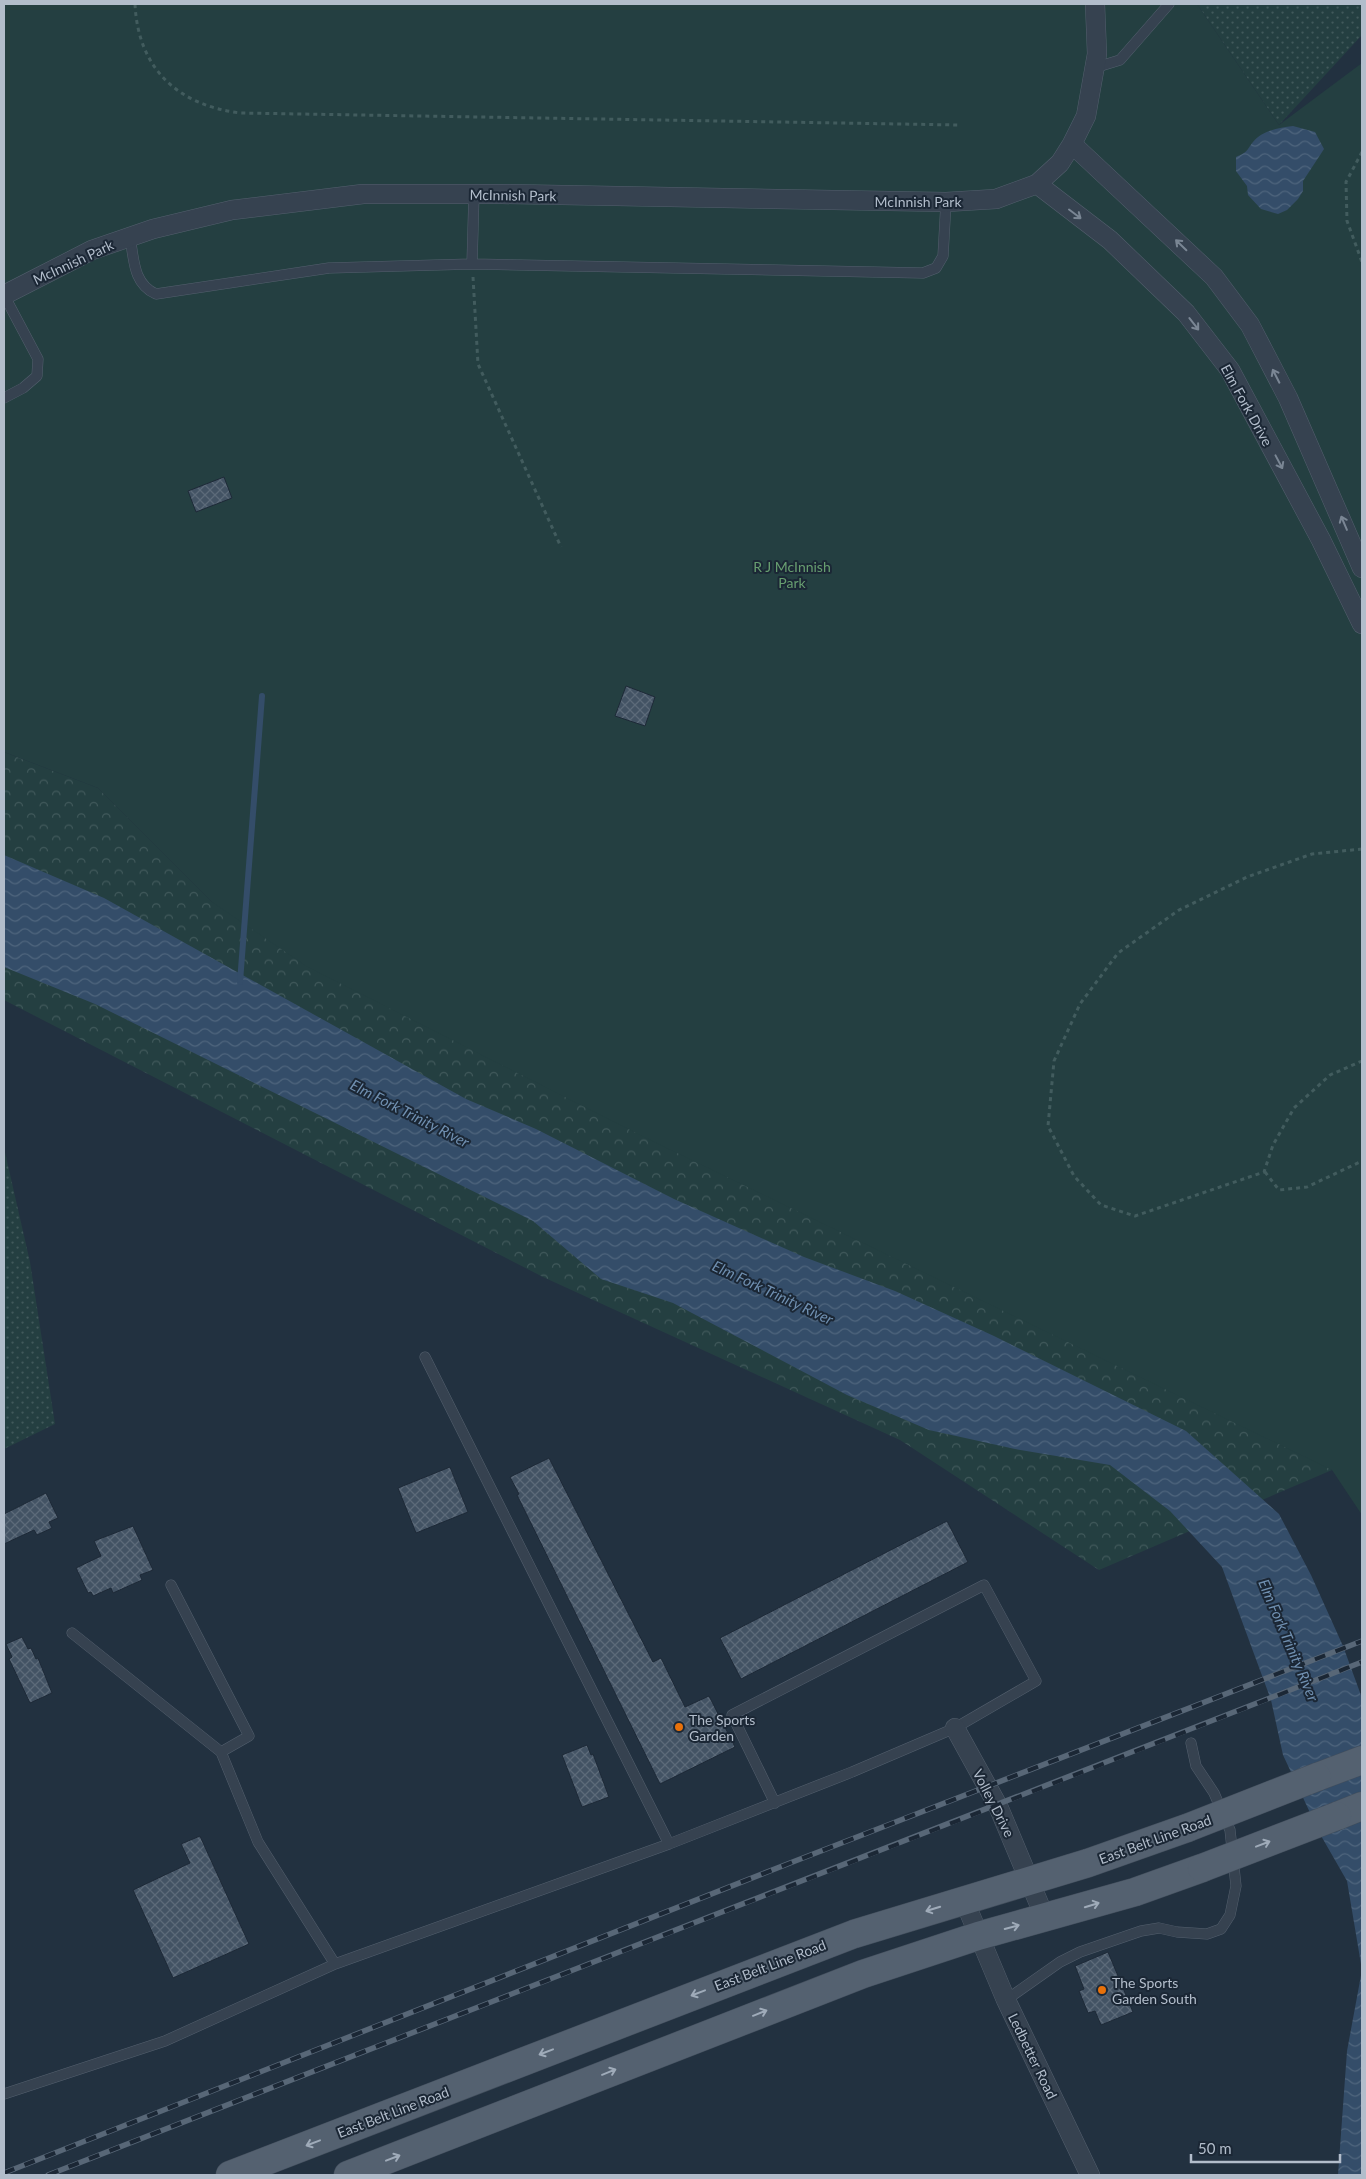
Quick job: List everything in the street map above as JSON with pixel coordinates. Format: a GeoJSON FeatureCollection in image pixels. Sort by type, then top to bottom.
{"type":"FeatureCollection","features":[{"type":"Feature","properties":{"kind":"main road","name":"East Belt Line Road"},"geometry":{"type":"LineString","coordinates":[[230,2175],[854,1934],[1088,1864],[1362,1760]]}},
{"type":"Feature","properties":{"kind":"main road"},"geometry":{"type":"LineString","coordinates":[[348,2175],[863,1974],[978,1936],[1135,1892],[1362,1806]]}},
{"type":"Feature","properties":{"kind":"street"},"geometry":{"type":"LineString","coordinates":[[1037,184],[1060,163],[1086,116],[1097,54],[1095,4]]}},
{"type":"Feature","properties":{"kind":"street"},"geometry":{"type":"LineString","coordinates":[[1072,144],[1214,277],[1250,325],[1288,398],[1362,568]]}},
{"type":"Feature","properties":{"kind":"street","name":"McInnish Park"},"geometry":{"type":"LineString","coordinates":[[4,295],[92,250],[153,229],[232,210],[363,194],[474,194],[946,202],[996,199],[1037,184]]}},
{"type":"Feature","properties":{"kind":"street","name":"Elm Fork Drive"},"geometry":{"type":"LineString","coordinates":[[1037,184],[1110,240],[1186,313],[1230,370],[1321,540],[1362,624]]}},
{"type":"Feature","properties":{"kind":"street","name":"Volley Drive"},"geometry":{"type":"LineString","coordinates":[[955,1728],[998,1806],[1045,1918]]}},
{"type":"Feature","properties":{"kind":"street","name":"Ledbetter Road"},"geometry":{"type":"LineString","coordinates":[[964,1900],[1006,2000],[1090,2175]]}},
{"type":"Feature","properties":{"kind":"lane"},"geometry":{"type":"LineString","coordinates":[[1094,68],[1120,60],[1169,4]]}},
{"type":"Feature","properties":{"kind":"lane"},"geometry":{"type":"LineString","coordinates":[[472,264],[474,194]]}},
{"type":"Feature","properties":{"kind":"lane"},"geometry":{"type":"LineString","coordinates":[[130,237],[139,280],[146,290],[156,294],[329,268],[472,264],[923,273],[936,268],[943,256],[946,202]]}},
{"type":"Feature","properties":{"kind":"lane"},"geometry":{"type":"LineString","coordinates":[[4,295],[38,359],[37,376],[23,388],[4,398]]}},
{"type":"Feature","properties":{"kind":"lane"},"geometry":{"type":"LineString","coordinates":[[425,1357],[669,1844]]}},
{"type":"Feature","properties":{"kind":"lane"},"geometry":{"type":"LineString","coordinates":[[170,1585],[249,1736],[221,1752]]}},
{"type":"Feature","properties":{"kind":"lane"},"geometry":{"type":"LineString","coordinates":[[4,2094],[165,2041],[335,1964],[669,1844],[775,1803],[852,1772],[955,1728],[1036,1681],[984,1585],[732,1715],[775,1803]]}},
{"type":"Feature","properties":{"kind":"lane"},"geometry":{"type":"LineString","coordinates":[[72,1633],[221,1752],[258,1842],[335,1964]]}},
{"type":"Feature","properties":{"kind":"lane"},"geometry":{"type":"LineString","coordinates":[[1006,2000],[1060,1962],[1080,1952],[1140,1931],[1159,1928],[1177,1932],[1207,1934],[1221,1929],[1230,1915],[1236,1886],[1230,1830],[1214,1793],[1196,1766],[1191,1743]]}},
{"type":"Feature","properties":{"kind":"path"},"geometry":{"type":"LineString","coordinates":[[135,4],[139,37],[155,68],[168,83],[183,95],[201,104],[220,110],[250,113],[959,125]]}},
{"type":"Feature","properties":{"kind":"path"},"geometry":{"type":"LineString","coordinates":[[1362,152],[1346,182],[1346,221],[1362,262]]}},
{"type":"Feature","properties":{"kind":"path"},"geometry":{"type":"LineString","coordinates":[[472,264],[478,364],[561,547]]}},
{"type":"Feature","properties":{"kind":"path"},"geometry":{"type":"LineString","coordinates":[[1264,1172],[1135,1216],[1100,1204],[1074,1176],[1048,1126],[1054,1061],[1080,1004],[1118,953],[1179,910],[1247,877],[1312,854],[1362,849]]}},
{"type":"Feature","properties":{"kind":"path"},"geometry":{"type":"LineString","coordinates":[[1264,1172],[1273,1145],[1294,1108],[1330,1075],[1362,1061]]}},
{"type":"Feature","properties":{"kind":"path"},"geometry":{"type":"LineString","coordinates":[[1264,1172],[1280,1190],[1307,1186],[1362,1161]]}},
{"type":"Feature","properties":{"kind":"green space","name":"R J McInnish Park"},"geometry":{"type":"Polygon","coordinates":[[[4,4],[1197,4],[1279,125],[1362,63],[1362,1515],[1332,1470],[644,1137],[306,966],[212,902],[98,788],[4,752],[4,4]]]}},
{"type":"Feature","properties":{"kind":"green space"},"geometry":{"type":"Polygon","coordinates":[[[1197,4],[1362,4],[1362,35],[1279,125],[1197,4]]]}},
{"type":"Feature","properties":{"kind":"green space"},"geometry":{"type":"Polygon","coordinates":[[[4,752],[98,788],[212,902],[879,1039],[1332,1470],[1099,1570],[900,1440],[543,1277],[4,1000],[4,752]]]}},
{"type":"Feature","properties":{"kind":"green space"},"geometry":{"type":"Polygon","coordinates":[[[4,1148],[30,1262],[55,1424],[4,1449],[4,1148]]]}},
{"type":"Feature","properties":{"kind":"water"},"geometry":{"type":"Polygon","coordinates":[[[1293,126],[1315,132],[1324,149],[1303,181],[1303,191],[1298,199],[1287,210],[1278,214],[1261,209],[1248,195],[1247,186],[1236,171],[1236,157],[1245,152],[1262,135],[1272,130],[1293,126]]]}},
{"type":"Feature","properties":{"kind":"water","name":"Elm Fork Trinity River"},"geometry":{"type":"Polygon","coordinates":[[[4,855],[104,898],[466,1099],[536,1129],[674,1199],[804,1257],[895,1291],[994,1336],[1186,1431],[1279,1514],[1311,1575],[1343,1646],[1362,1698],[1362,1970],[1347,1881],[1320,1834],[1283,1755],[1271,1700],[1222,1567],[1170,1511],[1110,1465],[1015,1449],[929,1430],[847,1395],[673,1303],[601,1279],[533,1221],[95,1004],[4,967],[4,855]]]}},
{"type":"Feature","properties":{"kind":"water"},"geometry":{"type":"Polygon","coordinates":[[[1362,1970],[1362,2175],[1338,2175],[1347,2051],[1362,1970]]]}},
{"type":"Feature","properties":{"kind":"building"},"geometry":{"type":"Polygon","coordinates":[[[224,477],[232,498],[196,512],[188,491],[224,477]]]}},
{"type":"Feature","properties":{"kind":"building"},"geometry":{"type":"Polygon","coordinates":[[[626,686],[655,697],[645,726],[615,716],[626,686]]]}},
{"type":"Feature","properties":{"kind":"building"},"geometry":{"type":"Polygon","coordinates":[[[549,1458],[653,1662],[661,1658],[685,1707],[709,1696],[735,1747],[660,1784],[517,1495],[519,1494],[510,1477],[549,1458]]]}},
{"type":"Feature","properties":{"kind":"building"},"geometry":{"type":"Polygon","coordinates":[[[450,1467],[468,1512],[416,1533],[398,1488],[450,1467]]]}},
{"type":"Feature","properties":{"kind":"building"},"geometry":{"type":"Polygon","coordinates":[[[46,1493],[58,1518],[49,1522],[52,1528],[37,1535],[34,1530],[4,1544],[4,1514],[46,1493]]]}},
{"type":"Feature","properties":{"kind":"building"},"geometry":{"type":"Polygon","coordinates":[[[947,1521],[968,1562],[741,1679],[720,1638],[947,1521]]]}},
{"type":"Feature","properties":{"kind":"building"},"geometry":{"type":"Polygon","coordinates":[[[133,1526],[153,1570],[140,1575],[142,1580],[113,1593],[111,1588],[93,1596],[91,1592],[88,1593],[76,1568],[101,1556],[94,1541],[133,1526]]]}},
{"type":"Feature","properties":{"kind":"building"},"geometry":{"type":"Polygon","coordinates":[[[22,1637],[28,1649],[31,1648],[36,1659],[38,1658],[52,1693],[30,1703],[9,1659],[12,1657],[6,1644],[22,1637]]]}},
{"type":"Feature","properties":{"kind":"building"},"geometry":{"type":"Polygon","coordinates":[[[587,1745],[591,1755],[593,1754],[609,1797],[582,1807],[562,1755],[587,1745]]]}},
{"type":"Feature","properties":{"kind":"building"},"geometry":{"type":"Polygon","coordinates":[[[200,1836],[249,1944],[173,1978],[133,1890],[190,1863],[181,1844],[200,1836]]]}},
{"type":"Feature","properties":{"kind":"building","name":"The Sports Garden South"},"geometry":{"type":"Polygon","coordinates":[[[1108,1952],[1133,2012],[1101,2025],[1095,2011],[1088,2013],[1079,1991],[1084,1989],[1075,1966],[1108,1952]]]}},
{"type":"Feature","properties":{"kind":"waterway"},"geometry":{"type":"LineString","coordinates":[[240,982],[262,696]]}},
{"type":"Feature","properties":{"kind":"railway"},"geometry":{"type":"LineString","coordinates":[[4,2173],[790,1863],[1362,1641]]}},
{"type":"Feature","properties":{"kind":"railway"},"geometry":{"type":"LineString","coordinates":[[48,2175],[1362,1662]]}},
{"type":"Feature","properties":{"kind":"place","name":"The Sports Garden"},"geometry":{"type":"Point","coordinates":[679,1727]}},
{"type":"Feature","properties":{"kind":"place","name":"The Sports Garden South"},"geometry":{"type":"Point","coordinates":[1102,1990]}}]}
